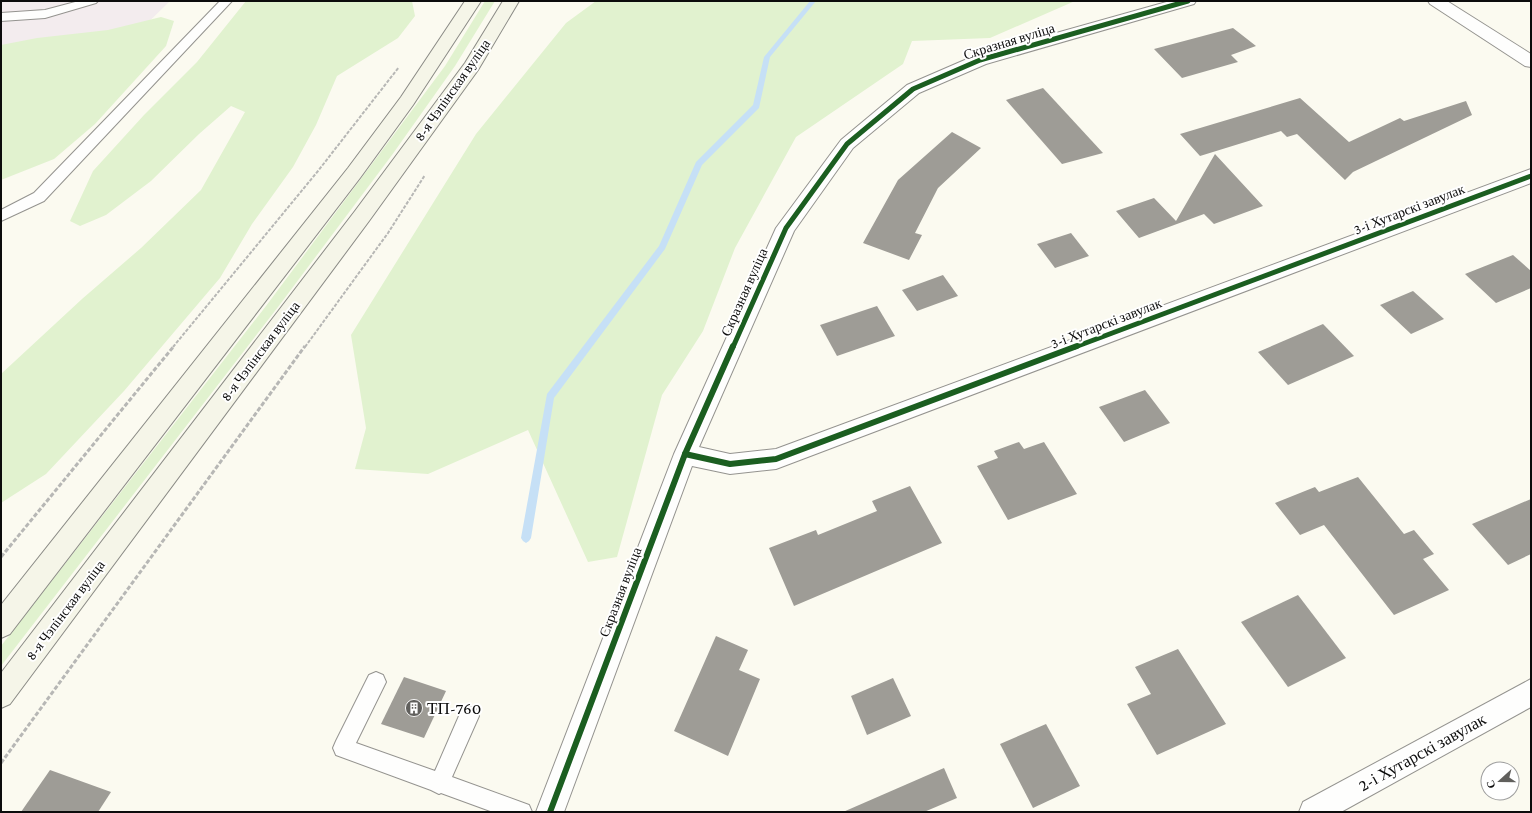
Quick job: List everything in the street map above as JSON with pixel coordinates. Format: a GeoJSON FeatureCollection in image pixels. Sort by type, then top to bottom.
{"type":"FeatureCollection","features":[{"type":"Feature","properties":{"kind":"main road"},"geometry":{"type":"LineString","coordinates":[[1,624],[354,173],[407,101],[473,1]]}},
{"type":"Feature","properties":{"kind":"main road","name":"8-я Чэпінская вуліца"},"geometry":{"type":"LineString","coordinates":[[1,695],[449,98],[472,66],[510,1]]}},
{"type":"Feature","properties":{"kind":"street","name":"Скразная вуліца"},"geometry":{"type":"LineString","coordinates":[[550,812],[685,454],[786,228],[847,144],[913,89],[980,60],[1188,1]]}},
{"type":"Feature","properties":{"kind":"street"},"geometry":{"type":"LineString","coordinates":[[1436,1],[1531,62]]}},
{"type":"Feature","properties":{"kind":"street","name":"3-і Хутарскі завулак"},"geometry":{"type":"LineString","coordinates":[[685,454],[730,464],[776,459],[1531,176]]}},
{"type":"Feature","properties":{"kind":"street","name":"2-і Хутарскі завулак"},"geometry":{"type":"LineString","coordinates":[[1313,812],[1531,692]]}},
{"type":"Feature","properties":{"kind":"lane"},"geometry":{"type":"LineString","coordinates":[[1,17],[45,14],[92,1]]}},
{"type":"Feature","properties":{"kind":"lane"},"geometry":{"type":"LineString","coordinates":[[1,216],[39,197],[226,1]]}},
{"type":"Feature","properties":{"kind":"lane"},"geometry":{"type":"LineString","coordinates":[[376,682],[343,748],[439,784],[522,812]]}},
{"type":"Feature","properties":{"kind":"lane"},"geometry":{"type":"LineString","coordinates":[[439,784],[469,716]]}},
{"type":"Feature","properties":{"kind":"path"},"geometry":{"type":"LineString","coordinates":[[1,557],[308,183],[400,65]]}},
{"type":"Feature","properties":{"kind":"path"},"geometry":{"type":"LineString","coordinates":[[1,763],[384,240],[426,174]]}},
{"type":"Feature","properties":{"kind":"shaded area"},"geometry":{"type":"Polygon","coordinates":[[[1,1],[170,1],[134,36],[1,51],[1,1]]]}},
{"type":"Feature","properties":{"kind":"green space"},"geometry":{"type":"Polygon","coordinates":[[[246,1],[412,1],[415,16],[398,38],[337,76],[316,125],[293,167],[252,224],[220,278],[124,391],[46,474],[1,503],[1,374],[82,299],[141,248],[201,190],[245,112],[231,106],[199,134],[151,181],[106,215],[80,226],[70,221],[93,171],[144,115],[197,62],[246,1]]]}},
{"type":"Feature","properties":{"kind":"green space"},"geometry":{"type":"Polygon","coordinates":[[[485,1],[495,1],[455,66],[392,155],[278,307],[1,666],[1,646],[266,306],[445,66],[485,1]]]}},
{"type":"Feature","properties":{"kind":"green space"},"geometry":{"type":"Polygon","coordinates":[[[596,1],[1075,1],[990,38],[912,41],[903,64],[796,137],[735,248],[703,331],[662,395],[617,557],[588,562],[528,430],[428,474],[355,469],[366,428],[351,335],[476,134],[566,23],[596,1]]]}},
{"type":"Feature","properties":{"kind":"green space"},"geometry":{"type":"Polygon","coordinates":[[[161,17],[174,21],[166,46],[95,124],[54,159],[1,180],[1,45],[37,38],[108,30],[161,17]]]}},
{"type":"Feature","properties":{"kind":"building"},"geometry":{"type":"Polygon","coordinates":[[[1233,28],[1256,46],[1231,55],[1238,62],[1182,78],[1154,49],[1233,28]]]}},
{"type":"Feature","properties":{"kind":"building"},"geometry":{"type":"Polygon","coordinates":[[[1043,88],[1103,153],[1062,164],[1006,100],[1043,88]]]}},
{"type":"Feature","properties":{"kind":"building"},"geometry":{"type":"Polygon","coordinates":[[[1300,98],[1349,142],[1400,118],[1404,121],[1466,101],[1472,115],[1353,172],[1345,180],[1297,134],[1287,137],[1281,131],[1200,156],[1180,134],[1300,98]]]}},
{"type":"Feature","properties":{"kind":"building"},"geometry":{"type":"Polygon","coordinates":[[[952,132],[981,148],[938,188],[915,233],[922,235],[909,260],[863,243],[898,180],[952,132]]]}},
{"type":"Feature","properties":{"kind":"building"},"geometry":{"type":"Polygon","coordinates":[[[1215,154],[1263,206],[1214,224],[1204,214],[1139,238],[1116,211],[1154,198],[1176,221],[1215,154]]]}},
{"type":"Feature","properties":{"kind":"building"},"geometry":{"type":"Polygon","coordinates":[[[1071,233],[1089,256],[1055,268],[1037,244],[1071,233]]]}},
{"type":"Feature","properties":{"kind":"building"},"geometry":{"type":"Polygon","coordinates":[[[1513,255],[1531,271],[1531,288],[1496,303],[1465,274],[1513,255]]]}},
{"type":"Feature","properties":{"kind":"building"},"geometry":{"type":"Polygon","coordinates":[[[943,275],[958,296],[917,311],[902,290],[943,275]]]}},
{"type":"Feature","properties":{"kind":"building"},"geometry":{"type":"Polygon","coordinates":[[[1413,291],[1444,319],[1411,334],[1380,305],[1413,291]]]}},
{"type":"Feature","properties":{"kind":"building"},"geometry":{"type":"Polygon","coordinates":[[[877,306],[895,336],[837,356],[820,325],[877,306]]]}},
{"type":"Feature","properties":{"kind":"building"},"geometry":{"type":"Polygon","coordinates":[[[1323,324],[1354,356],[1288,385],[1258,352],[1323,324]]]}},
{"type":"Feature","properties":{"kind":"building"},"geometry":{"type":"Polygon","coordinates":[[[1145,390],[1170,423],[1124,442],[1099,407],[1145,390]]]}},
{"type":"Feature","properties":{"kind":"building"},"geometry":{"type":"Polygon","coordinates":[[[1019,442],[1024,449],[1044,442],[1077,494],[1008,520],[977,466],[998,458],[994,451],[1019,442]]]}},
{"type":"Feature","properties":{"kind":"building"},"geometry":{"type":"Polygon","coordinates":[[[1358,477],[1404,534],[1414,530],[1434,554],[1423,559],[1449,590],[1394,615],[1324,525],[1300,535],[1275,503],[1315,487],[1319,492],[1358,477]]]}},
{"type":"Feature","properties":{"kind":"building"},"geometry":{"type":"Polygon","coordinates":[[[910,486],[942,543],[794,606],[769,548],[816,530],[818,535],[877,511],[872,501],[910,486]]]}},
{"type":"Feature","properties":{"kind":"building"},"geometry":{"type":"Polygon","coordinates":[[[1531,499],[1531,554],[1508,565],[1472,524],[1531,499]]]}},
{"type":"Feature","properties":{"kind":"building"},"geometry":{"type":"Polygon","coordinates":[[[1298,595],[1346,658],[1288,687],[1241,622],[1298,595]]]}},
{"type":"Feature","properties":{"kind":"building"},"geometry":{"type":"Polygon","coordinates":[[[716,636],[748,650],[739,670],[760,679],[728,756],[674,731],[716,636]]]}},
{"type":"Feature","properties":{"kind":"building"},"geometry":{"type":"Polygon","coordinates":[[[1178,649],[1226,724],[1157,755],[1127,704],[1151,694],[1135,667],[1178,649]]]}},
{"type":"Feature","properties":{"kind":"building","name":"ТП-760"},"geometry":{"type":"Polygon","coordinates":[[[404,677],[446,691],[424,738],[381,724],[404,677]]]}},
{"type":"Feature","properties":{"kind":"building"},"geometry":{"type":"Polygon","coordinates":[[[893,678],[911,716],[867,735],[851,696],[893,678]]]}},
{"type":"Feature","properties":{"kind":"building"},"geometry":{"type":"Polygon","coordinates":[[[1046,724],[1080,786],[1033,808],[1000,744],[1046,724]]]}},
{"type":"Feature","properties":{"kind":"building"},"geometry":{"type":"Polygon","coordinates":[[[944,768],[957,798],[924,812],[843,812],[944,768]]]}},
{"type":"Feature","properties":{"kind":"building"},"geometry":{"type":"Polygon","coordinates":[[[50,770],[111,792],[98,812],[21,812],[50,770]]]}},
{"type":"Feature","properties":{"kind":"waterway"},"geometry":{"type":"LineString","coordinates":[[526,538],[550,397],[662,247],[699,164],[756,106],[767,57],[813,1]]}},
{"type":"Feature","properties":{"kind":"cycle path"},"geometry":{"type":"LineString","coordinates":[[550,812],[685,454],[786,228],[847,144],[913,89],[980,60],[1188,1]]}},
{"type":"Feature","properties":{"kind":"cycle path"},"geometry":{"type":"LineString","coordinates":[[685,454],[730,464],[776,459],[1531,176]]}},
{"type":"Feature","properties":{"kind":"place","name":"ТП-760"},"geometry":{"type":"Point","coordinates":[414,708]}}]}
